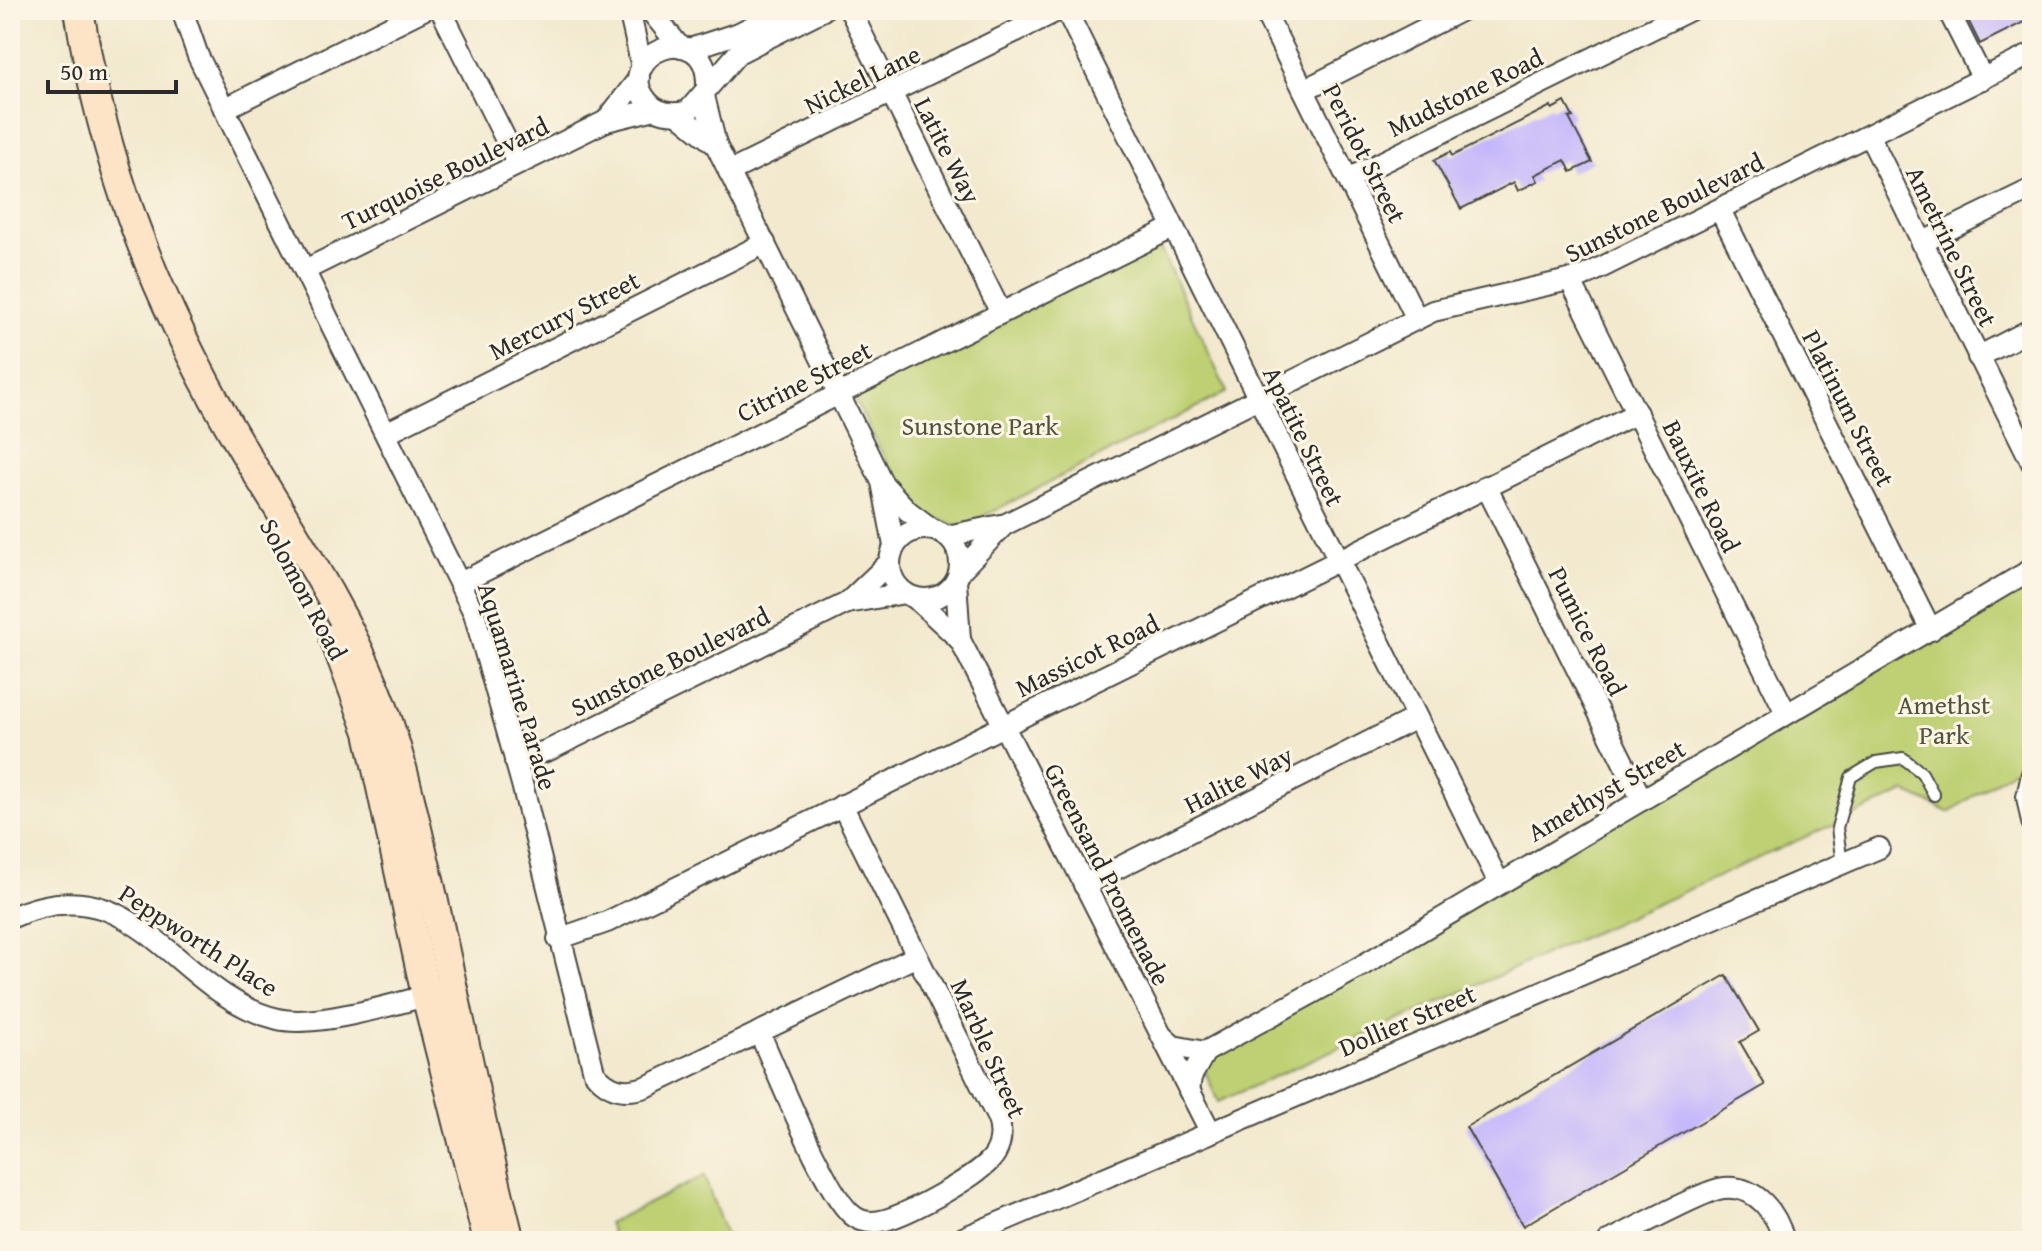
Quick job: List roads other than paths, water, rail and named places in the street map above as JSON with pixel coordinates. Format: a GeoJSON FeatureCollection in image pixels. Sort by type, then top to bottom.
{"type":"FeatureCollection","features":[{"type":"Feature","properties":{"kind":"main road","name":"Solomon Road"},"geometry":{"type":"LineString","coordinates":[[62,10],[78,95],[118,234],[143,294],[220,441],[295,561],[333,635],[369,732],[426,995],[488,1241]]}},
{"type":"Feature","properties":{"kind":"main road","name":"Solomon Road"},"geometry":{"type":"LineString","coordinates":[[79,10],[97,107],[133,226],[169,312],[229,425],[342,615],[377,691],[409,797],[510,1241]]}},
{"type":"Feature","properties":{"kind":"main road","name":"Solomon Road"},"geometry":{"type":"LineString","coordinates":[[499,1198],[510,1213],[519,1241]]}},
{"type":"Feature","properties":{"kind":"street","name":"Aquamarine Parade"},"geometry":{"type":"LineString","coordinates":[[182,10],[198,56],[474,613],[594,1072],[611,1088],[634,1091],[648,1086],[917,956]]}},
{"type":"Feature","properties":{"kind":"street"},"geometry":{"type":"LineString","coordinates":[[224,109],[423,10]]}},
{"type":"Feature","properties":{"kind":"street"},"geometry":{"type":"LineString","coordinates":[[441,10],[518,164]]}},
{"type":"Feature","properties":{"kind":"street"},"geometry":{"type":"LineString","coordinates":[[629,10],[641,90],[655,109],[678,114],[716,145]]}},
{"type":"Feature","properties":{"kind":"street"},"geometry":{"type":"LineString","coordinates":[[650,10],[704,65],[705,91],[716,145],[882,482],[908,511],[939,532],[958,551],[958,576],[939,596],[910,595],[891,574],[892,554],[882,482]]}},
{"type":"Feature","properties":{"kind":"street"},"geometry":{"type":"LineString","coordinates":[[640,73],[657,50],[684,48],[739,33],[785,10]]}},
{"type":"Feature","properties":{"kind":"street"},"geometry":{"type":"LineString","coordinates":[[678,114],[697,105],[738,53],[823,10]]}},
{"type":"Feature","properties":{"kind":"street","name":"Latite Way"},"geometry":{"type":"LineString","coordinates":[[850,10],[1001,313]]}},
{"type":"Feature","properties":{"kind":"street","name":"Nickel Lane"},"geometry":{"type":"LineString","coordinates":[[729,172],[1059,10]]}},
{"type":"Feature","properties":{"kind":"street","name":"Apatite Street"},"geometry":{"type":"LineString","coordinates":[[1066,10],[1336,561],[1499,883]]}},
{"type":"Feature","properties":{"kind":"street","name":"Peridot Street"},"geometry":{"type":"LineString","coordinates":[[1264,10],[1350,178],[1417,319]]}},
{"type":"Feature","properties":{"kind":"street"},"geometry":{"type":"LineString","coordinates":[[1304,90],[1462,10]]}},
{"type":"Feature","properties":{"kind":"street"},"geometry":{"type":"LineString","coordinates":[[1948,10],[1983,79]]}},
{"type":"Feature","properties":{"kind":"street","name":"Mudstone Road"},"geometry":{"type":"LineString","coordinates":[[1350,178],[1686,11]]}},
{"type":"Feature","properties":{"kind":"street","name":"Sunstone Boulevard"},"geometry":{"type":"LineString","coordinates":[[939,532],[1006,524],[1417,319],[1452,305],[1571,282],[1870,137],[2032,54]]}},
{"type":"Feature","properties":{"kind":"street","name":"Turquoise Boulevard"},"geometry":{"type":"LineString","coordinates":[[606,121],[640,73]]}},
{"type":"Feature","properties":{"kind":"street","name":"Turquoise Boulevard"},"geometry":{"type":"LineString","coordinates":[[305,270],[606,121],[655,109]]}},
{"type":"Feature","properties":{"kind":"street","name":"Ametrine Street"},"geometry":{"type":"LineString","coordinates":[[1870,137],[2032,463]]}},
{"type":"Feature","properties":{"kind":"street"},"geometry":{"type":"LineString","coordinates":[[1921,243],[2032,189]]}},
{"type":"Feature","properties":{"kind":"street","name":"Platinum Street"},"geometry":{"type":"LineString","coordinates":[[1720,210],[1931,630]]}},
{"type":"Feature","properties":{"kind":"street","name":"Citrine Street"},"geometry":{"type":"LineString","coordinates":[[460,583],[1172,228]]}},
{"type":"Feature","properties":{"kind":"street","name":"Mercury Street"},"geometry":{"type":"LineString","coordinates":[[386,433],[765,243]]}},
{"type":"Feature","properties":{"kind":"street","name":"Bauxite Road"},"geometry":{"type":"LineString","coordinates":[[1571,282],[1786,713]]}},
{"type":"Feature","properties":{"kind":"street"},"geometry":{"type":"LineString","coordinates":[[1978,357],[2032,329]]}},
{"type":"Feature","properties":{"kind":"street","name":"Massicot Road"},"geometry":{"type":"LineString","coordinates":[[558,939],[607,922],[1637,413]]}},
{"type":"Feature","properties":{"kind":"street","name":"Pumice Road"},"geometry":{"type":"LineString","coordinates":[[1486,486],[1642,800]]}},
{"type":"Feature","properties":{"kind":"street","name":"Sunstone Boulevard"},"geometry":{"type":"LineString","coordinates":[[958,576],[1006,524]]}},
{"type":"Feature","properties":{"kind":"street"},"geometry":{"type":"LineString","coordinates":[[892,554],[909,533],[939,532]]}},
{"type":"Feature","properties":{"kind":"street","name":"Sunstone Boulevard"},"geometry":{"type":"LineString","coordinates":[[847,603],[892,554]]}},
{"type":"Feature","properties":{"kind":"street","name":"Amethyst Street"},"geometry":{"type":"LineString","coordinates":[[1205,1052],[1322,989],[2032,569]]}},
{"type":"Feature","properties":{"kind":"street","name":"Greensand Promenade"},"geometry":{"type":"LineString","coordinates":[[958,576],[960,640]]}},
{"type":"Feature","properties":{"kind":"street","name":"Sunstone Boulevard"},"geometry":{"type":"LineString","coordinates":[[515,761],[549,750],[847,603],[910,595]]}},
{"type":"Feature","properties":{"kind":"street","name":"Greensand Promenade"},"geometry":{"type":"LineString","coordinates":[[910,595],[960,640],[1210,1131]]}},
{"type":"Feature","properties":{"kind":"street","name":"Halite Way"},"geometry":{"type":"LineString","coordinates":[[1084,885],[1416,718]]}},
{"type":"Feature","properties":{"kind":"street"},"geometry":{"type":"LineString","coordinates":[[2032,774],[2027,797],[2032,822]]}},
{"type":"Feature","properties":{"kind":"street","name":"Marble Street"},"geometry":{"type":"LineString","coordinates":[[759,1032],[843,1206],[862,1221],[890,1218],[980,1170],[995,1155],[1002,1135],[998,1119],[842,805]]}},
{"type":"Feature","properties":{"kind":"street","name":"Dollier Street"},"geometry":{"type":"LineString","coordinates":[[956,1241],[1879,848]]}},
{"type":"Feature","properties":{"kind":"street","name":"Peppworth Place"},"geometry":{"type":"LineString","coordinates":[[10,918],[59,902],[102,907],[138,927],[232,998],[282,1020],[318,1020],[454,988]]}},
{"type":"Feature","properties":{"kind":"street"},"geometry":{"type":"LineString","coordinates":[[1158,1031],[1173,1046],[1205,1052],[1191,1077],[1189,1091]]}},
{"type":"Feature","properties":{"kind":"street"},"geometry":{"type":"LineString","coordinates":[[1609,1241],[1723,1188],[1751,1192],[1773,1212],[1784,1241]]}},
{"type":"Feature","properties":{"kind":"lane"},"geometry":{"type":"LineString","coordinates":[[1842,864],[1837,828],[1851,777],[1876,762],[1903,758],[1922,773],[1934,795]]}},
{"type":"Feature","properties":{"kind":"park label","name":"Sunstone Park"},"geometry":{"type":"Point","coordinates":[980,425]}},
{"type":"Feature","properties":{"kind":"park label","name":"Amethst Park"},"geometry":{"type":"Point","coordinates":[1944,719]}}]}
